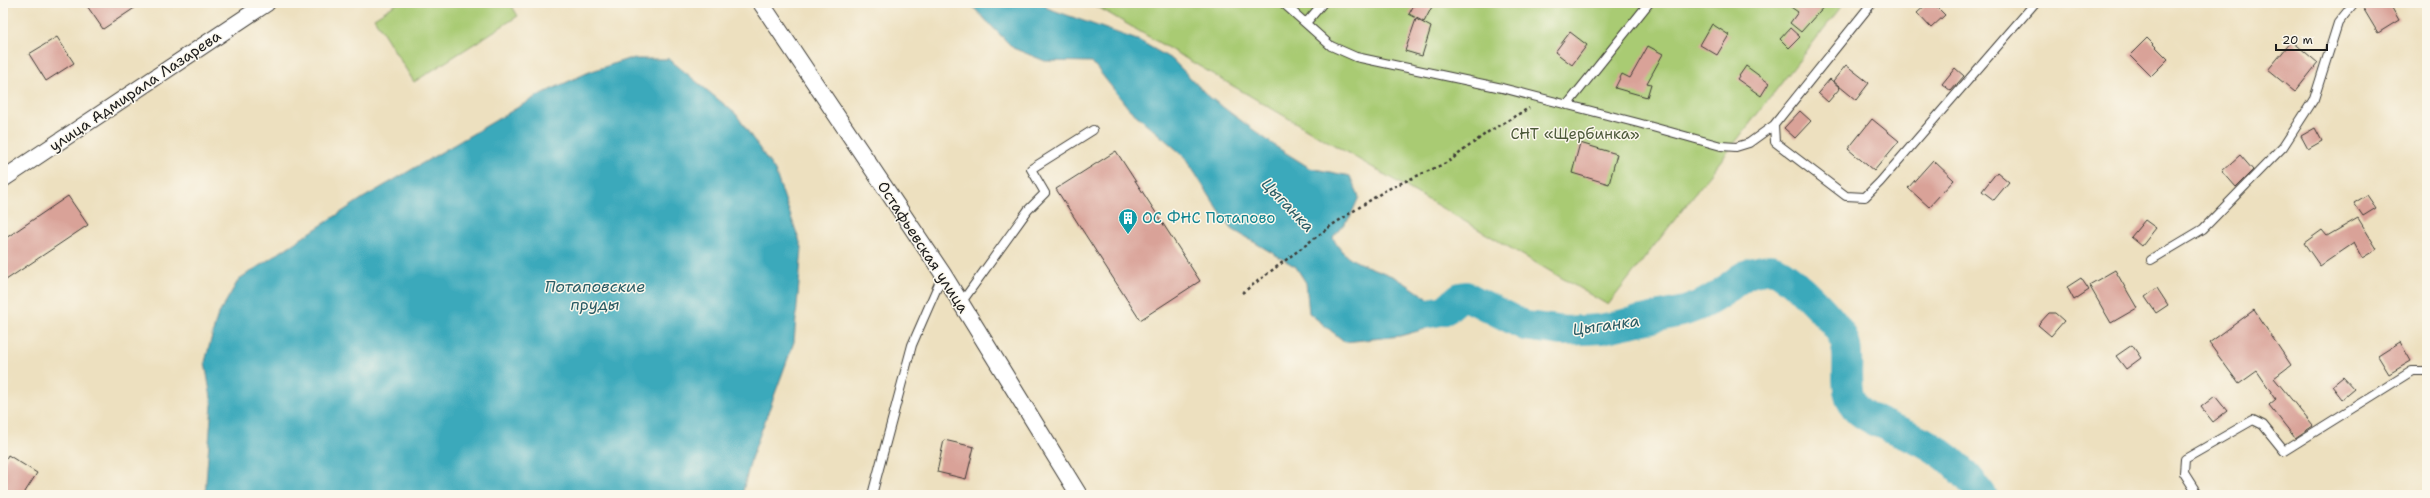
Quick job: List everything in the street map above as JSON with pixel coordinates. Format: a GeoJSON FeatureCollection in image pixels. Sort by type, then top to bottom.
{"type":"FeatureCollection","features":[{"type":"Feature","properties":{"kind":"street","name":"улица Адмирала Лазарева"},"geometry":{"type":"LineString","coordinates":[[3,179],[266,3]]}},
{"type":"Feature","properties":{"kind":"street","name":"Остафьевская улица"},"geometry":{"type":"LineString","coordinates":[[761,3],[943,274],[1079,495]]}},
{"type":"Feature","properties":{"kind":"lane"},"geometry":{"type":"LineString","coordinates":[[1283,3],[1331,46],[1350,55],[1545,99],[1721,146],[1736,147],[1749,143],[1774,125],[1872,3]]}},
{"type":"Feature","properties":{"kind":"lane"},"geometry":{"type":"LineString","coordinates":[[1306,23],[1323,3]]}},
{"type":"Feature","properties":{"kind":"lane"},"geometry":{"type":"LineString","coordinates":[[1567,105],[1649,3]]}},
{"type":"Feature","properties":{"kind":"lane"},"geometry":{"type":"LineString","coordinates":[[1774,125],[1775,142],[1846,196],[1865,197],[1886,176],[2035,3]]}},
{"type":"Feature","properties":{"kind":"lane"},"geometry":{"type":"LineString","coordinates":[[2151,260],[2203,229],[2283,147],[2314,99],[2338,23],[2354,3]]}},
{"type":"Feature","properties":{"kind":"lane"},"geometry":{"type":"LineString","coordinates":[[961,303],[1028,210],[1045,193],[1031,169],[1093,130]]}},
{"type":"Feature","properties":{"kind":"lane"},"geometry":{"type":"LineString","coordinates":[[872,495],[912,345],[943,274]]}},
{"type":"Feature","properties":{"kind":"lane"},"geometry":{"type":"LineString","coordinates":[[2198,495],[2184,473],[2185,459],[2253,420],[2263,425],[2284,452],[2412,372],[2427,371]]}},
{"type":"Feature","properties":{"kind":"path"},"geometry":{"type":"LineString","coordinates":[[1242,293],[1339,220],[1386,190],[1448,162],[1488,132],[1545,99]]}},
{"type":"Feature","properties":{"kind":"green space"},"geometry":{"type":"Polygon","coordinates":[[[398,3],[510,3],[518,16],[414,82],[374,18],[398,3]]]}},
{"type":"Feature","properties":{"kind":"green space","name":"СНТ «Щербинка»"},"geometry":{"type":"Polygon","coordinates":[[[1091,3],[1844,3],[1608,305],[1091,3]]]}},
{"type":"Feature","properties":{"kind":"water"},"geometry":{"type":"Polygon","coordinates":[[[969,3],[1045,3],[1047,8],[1140,41],[1173,60],[1208,96],[1278,148],[1310,168],[1350,176],[1359,197],[1350,217],[1333,237],[1344,253],[1352,259],[1398,279],[1430,300],[1433,313],[1425,329],[1400,336],[1345,342],[1309,313],[1306,283],[1296,267],[1230,228],[1184,156],[1129,109],[1092,62],[1045,61],[1013,48],[969,3]]]}},
{"type":"Feature","properties":{"kind":"water","name":"Потаповские пруды"},"geometry":{"type":"Polygon","coordinates":[[[628,59],[669,59],[736,114],[775,171],[802,248],[794,342],[751,459],[742,495],[205,495],[212,404],[205,362],[217,317],[239,279],[363,198],[539,95],[589,72],[628,59]]]}},
{"type":"Feature","properties":{"kind":"building"},"geometry":{"type":"Polygon","coordinates":[[[85,3],[142,3],[103,29],[85,3]]]}},
{"type":"Feature","properties":{"kind":"building"},"geometry":{"type":"Polygon","coordinates":[[[1415,3],[1434,3],[1424,22],[1409,14],[1415,3]]]}},
{"type":"Feature","properties":{"kind":"building"},"geometry":{"type":"Polygon","coordinates":[[[1785,3],[1827,3],[1801,32],[1790,23],[1798,12],[1785,3]]]}},
{"type":"Feature","properties":{"kind":"building"},"geometry":{"type":"Polygon","coordinates":[[[1928,3],[1933,3],[1945,15],[1931,28],[1917,13],[1928,3]]]}},
{"type":"Feature","properties":{"kind":"building"},"geometry":{"type":"Polygon","coordinates":[[[2360,3],[2389,3],[2399,20],[2378,33],[2360,3]]]}},
{"type":"Feature","properties":{"kind":"building"},"geometry":{"type":"Polygon","coordinates":[[[1416,19],[1431,27],[1422,56],[1405,51],[1416,19]]]}},
{"type":"Feature","properties":{"kind":"building"},"geometry":{"type":"Polygon","coordinates":[[[1712,24],[1729,35],[1717,55],[1700,45],[1712,24]]]}},
{"type":"Feature","properties":{"kind":"building"},"geometry":{"type":"Polygon","coordinates":[[[1790,28],[1800,37],[1789,48],[1780,39],[1790,28]]]}},
{"type":"Feature","properties":{"kind":"building"},"geometry":{"type":"Polygon","coordinates":[[[1570,32],[1587,45],[1572,65],[1555,52],[1570,32]]]}},
{"type":"Feature","properties":{"kind":"building"},"geometry":{"type":"Polygon","coordinates":[[[57,37],[74,63],[46,81],[29,54],[57,37]]]}},
{"type":"Feature","properties":{"kind":"building"},"geometry":{"type":"Polygon","coordinates":[[[2147,38],[2168,59],[2151,76],[2130,55],[2147,38]]]}},
{"type":"Feature","properties":{"kind":"building"},"geometry":{"type":"Polygon","coordinates":[[[2292,41],[2318,63],[2295,92],[2268,70],[2292,41]]]}},
{"type":"Feature","properties":{"kind":"building"},"geometry":{"type":"Polygon","coordinates":[[[1648,46],[1663,54],[1647,83],[1651,84],[1647,97],[1615,88],[1622,74],[1630,78],[1648,46]]]}},
{"type":"Feature","properties":{"kind":"building"},"geometry":{"type":"Polygon","coordinates":[[[1846,65],[1869,83],[1856,100],[1833,81],[1846,65]]]}},
{"type":"Feature","properties":{"kind":"building"},"geometry":{"type":"Polygon","coordinates":[[[1746,66],[1769,83],[1761,96],[1737,79],[1746,66]]]}},
{"type":"Feature","properties":{"kind":"building"},"geometry":{"type":"Polygon","coordinates":[[[1955,68],[1964,76],[1951,91],[1942,84],[1955,68]]]}},
{"type":"Feature","properties":{"kind":"building"},"geometry":{"type":"Polygon","coordinates":[[[1830,79],[1840,88],[1828,102],[1818,93],[1830,79]]]}},
{"type":"Feature","properties":{"kind":"building"},"geometry":{"type":"Polygon","coordinates":[[[1800,111],[1811,121],[1795,138],[1784,128],[1800,111]]]}},
{"type":"Feature","properties":{"kind":"building"},"geometry":{"type":"Polygon","coordinates":[[[1872,119],[1899,141],[1874,171],[1848,149],[1872,119]]]}},
{"type":"Feature","properties":{"kind":"building"},"geometry":{"type":"Polygon","coordinates":[[[2315,128],[2322,141],[2308,149],[2301,136],[2315,128]]]}},
{"type":"Feature","properties":{"kind":"building"},"geometry":{"type":"Polygon","coordinates":[[[1580,143],[1617,154],[1609,184],[1572,173],[1580,143]]]}},
{"type":"Feature","properties":{"kind":"building","name":"ОС ФНС Потапово"},"geometry":{"type":"Polygon","coordinates":[[[1116,151],[1200,281],[1140,320],[1056,189],[1116,151]]]}},
{"type":"Feature","properties":{"kind":"building"},"geometry":{"type":"Polygon","coordinates":[[[2240,155],[2253,170],[2236,187],[2222,171],[2240,155]]]}},
{"type":"Feature","properties":{"kind":"building"},"geometry":{"type":"Polygon","coordinates":[[[1933,160],[1954,180],[1929,207],[1908,188],[1933,160]]]}},
{"type":"Feature","properties":{"kind":"building"},"geometry":{"type":"Polygon","coordinates":[[[1997,172],[2009,182],[1994,200],[1982,191],[1997,172]]]}},
{"type":"Feature","properties":{"kind":"building"},"geometry":{"type":"Polygon","coordinates":[[[2367,195],[2376,208],[2363,216],[2354,203],[2367,195]]]}},
{"type":"Feature","properties":{"kind":"building"},"geometry":{"type":"Polygon","coordinates":[[[68,196],[88,225],[3,282],[3,240],[68,196]]]}},
{"type":"Feature","properties":{"kind":"building"},"geometry":{"type":"Polygon","coordinates":[[[2358,218],[2377,249],[2362,258],[2354,243],[2320,266],[2304,243],[2322,230],[2327,236],[2358,218]]]}},
{"type":"Feature","properties":{"kind":"building"},"geometry":{"type":"Polygon","coordinates":[[[2145,220],[2156,228],[2142,246],[2131,237],[2145,220]]]}},
{"type":"Feature","properties":{"kind":"building"},"geometry":{"type":"Polygon","coordinates":[[[2115,270],[2137,308],[2111,323],[2089,285],[2115,270]]]}},
{"type":"Feature","properties":{"kind":"building"},"geometry":{"type":"Polygon","coordinates":[[[2081,278],[2089,290],[2074,300],[2067,287],[2081,278]]]}},
{"type":"Feature","properties":{"kind":"building"},"geometry":{"type":"Polygon","coordinates":[[[2157,288],[2168,305],[2156,313],[2145,297],[2157,288]]]}},
{"type":"Feature","properties":{"kind":"building"},"geometry":{"type":"Polygon","coordinates":[[[2254,310],[2291,365],[2274,378],[2313,426],[2295,438],[2269,405],[2276,399],[2257,371],[2239,384],[2209,343],[2254,310]]]}},
{"type":"Feature","properties":{"kind":"building"},"geometry":{"type":"Polygon","coordinates":[[[2049,313],[2055,313],[2064,321],[2051,336],[2038,325],[2049,313]]]}},
{"type":"Feature","properties":{"kind":"building"},"geometry":{"type":"Polygon","coordinates":[[[2400,342],[2411,361],[2389,374],[2378,356],[2400,342]]]}},
{"type":"Feature","properties":{"kind":"building"},"geometry":{"type":"Polygon","coordinates":[[[2132,345],[2141,358],[2126,369],[2116,356],[2132,345]]]}},
{"type":"Feature","properties":{"kind":"building"},"geometry":{"type":"Polygon","coordinates":[[[2343,377],[2354,389],[2342,399],[2332,386],[2343,377]]]}},
{"type":"Feature","properties":{"kind":"building"},"geometry":{"type":"Polygon","coordinates":[[[2215,396],[2227,411],[2213,422],[2201,407],[2215,396]]]}},
{"type":"Feature","properties":{"kind":"building"},"geometry":{"type":"Polygon","coordinates":[[[944,440],[974,447],[966,479],[937,472],[944,440]]]}},
{"type":"Feature","properties":{"kind":"building"},"geometry":{"type":"Polygon","coordinates":[[[8,455],[37,473],[23,495],[3,495],[3,464],[8,455]]]}},
{"type":"Feature","properties":{"kind":"waterway","name":"Цыганка"},"geometry":{"type":"LineString","coordinates":[[1392,320],[1445,310],[1460,297],[1466,296],[1525,326],[1564,331],[1601,329],[1685,311],[1713,298],[1746,275],[1769,269],[1774,270],[1786,277],[1806,294],[1835,325],[1841,334],[1847,350],[1847,378],[1849,396],[1859,411],[1877,422],[1911,436],[1941,453],[1967,476],[1982,495]]}},
{"type":"Feature","properties":{"kind":"place","name":"ОС ФНС Потапово"},"geometry":{"type":"Point","coordinates":[1128,235]}}]}
